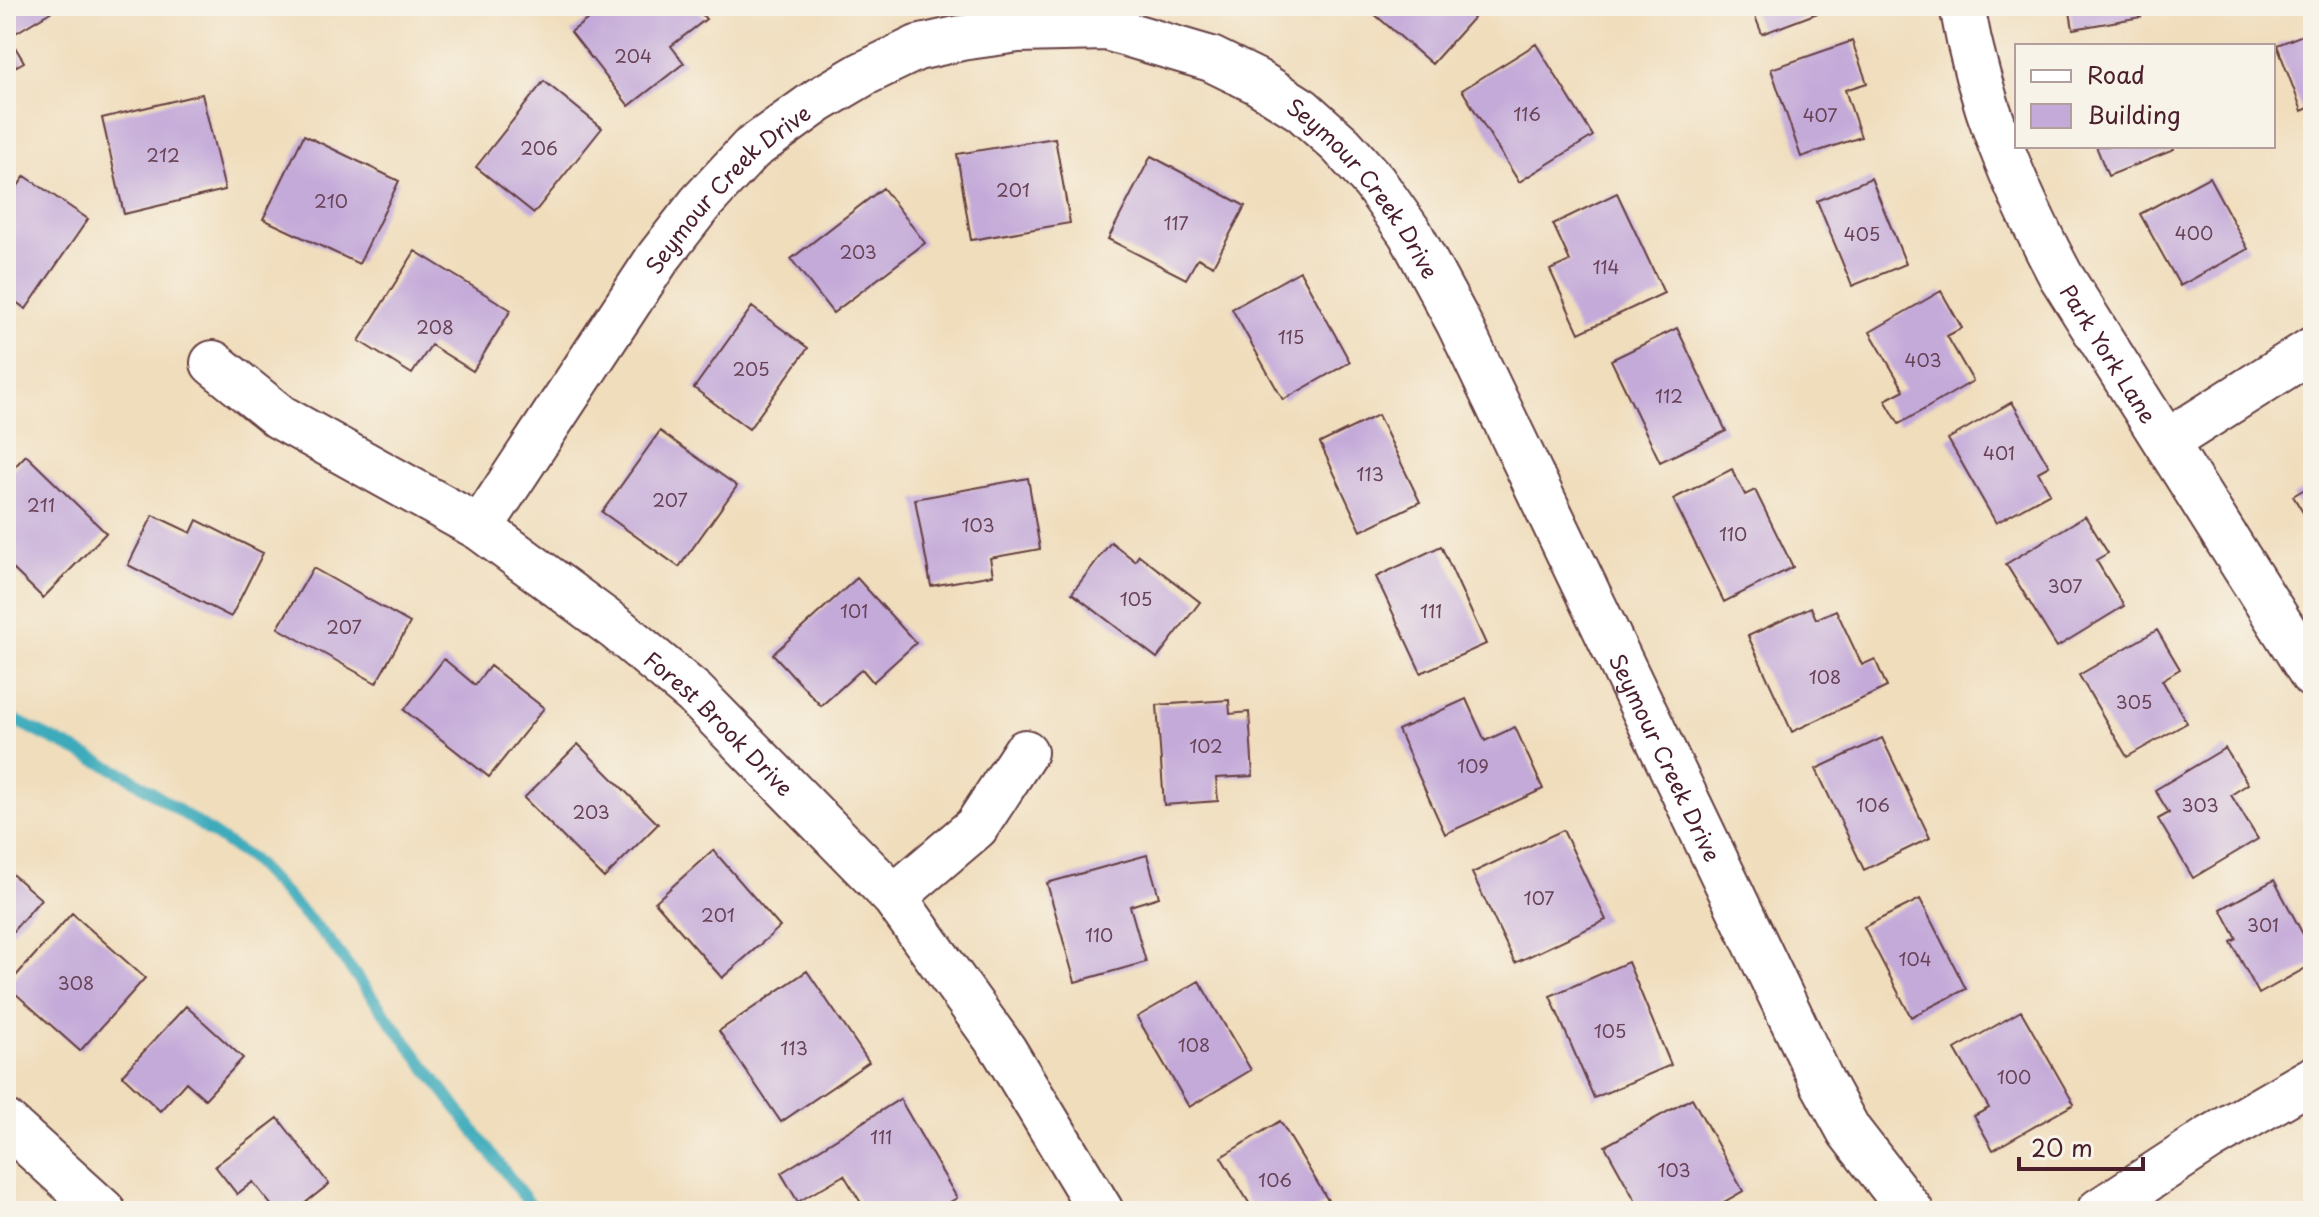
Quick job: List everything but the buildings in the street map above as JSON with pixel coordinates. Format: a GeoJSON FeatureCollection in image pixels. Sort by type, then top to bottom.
{"type":"FeatureCollection","features":[{"type":"Feature","properties":{"kind":"street","name":"Park York Lane"},"geometry":{"type":"LineString","coordinates":[[1962,6],[1984,99],[2004,157],[2031,219],[2061,276],[2168,441],[2313,676]]}},
{"type":"Feature","properties":{"kind":"street","name":"Seymour Creek Drive"},"geometry":{"type":"LineString","coordinates":[[480,528],[658,258],[700,204],[751,149],[819,100],[917,48],[961,38],[1107,17],[1211,59],[1256,81],[1302,110],[1341,145],[1374,182],[1410,233],[1458,322],[1810,1059],[1849,1131],[1911,1211]]}},
{"type":"Feature","properties":{"kind":"street"},"geometry":{"type":"LineString","coordinates":[[2168,441],[2313,349]]}},
{"type":"Feature","properties":{"kind":"street","name":"Forest Brook Drive"},"geometry":{"type":"LineString","coordinates":[[213,363],[280,417],[480,528],[617,629],[694,693],[894,897],[1004,1050],[1101,1211]]}},
{"type":"Feature","properties":{"kind":"street"},"geometry":{"type":"LineString","coordinates":[[894,897],[976,827],[1025,752]]}},
{"type":"Feature","properties":{"kind":"street"},"geometry":{"type":"LineString","coordinates":[[2099,1211],[2209,1139],[2313,1079]]}},
{"type":"Feature","properties":{"kind":"street"},"geometry":{"type":"LineString","coordinates":[[6,1123],[103,1211]]}},
{"type":"Feature","properties":{"kind":"waterway"},"geometry":{"type":"LineString","coordinates":[[6,716],[128,776],[252,860],[328,939],[535,1211]]}}]}
